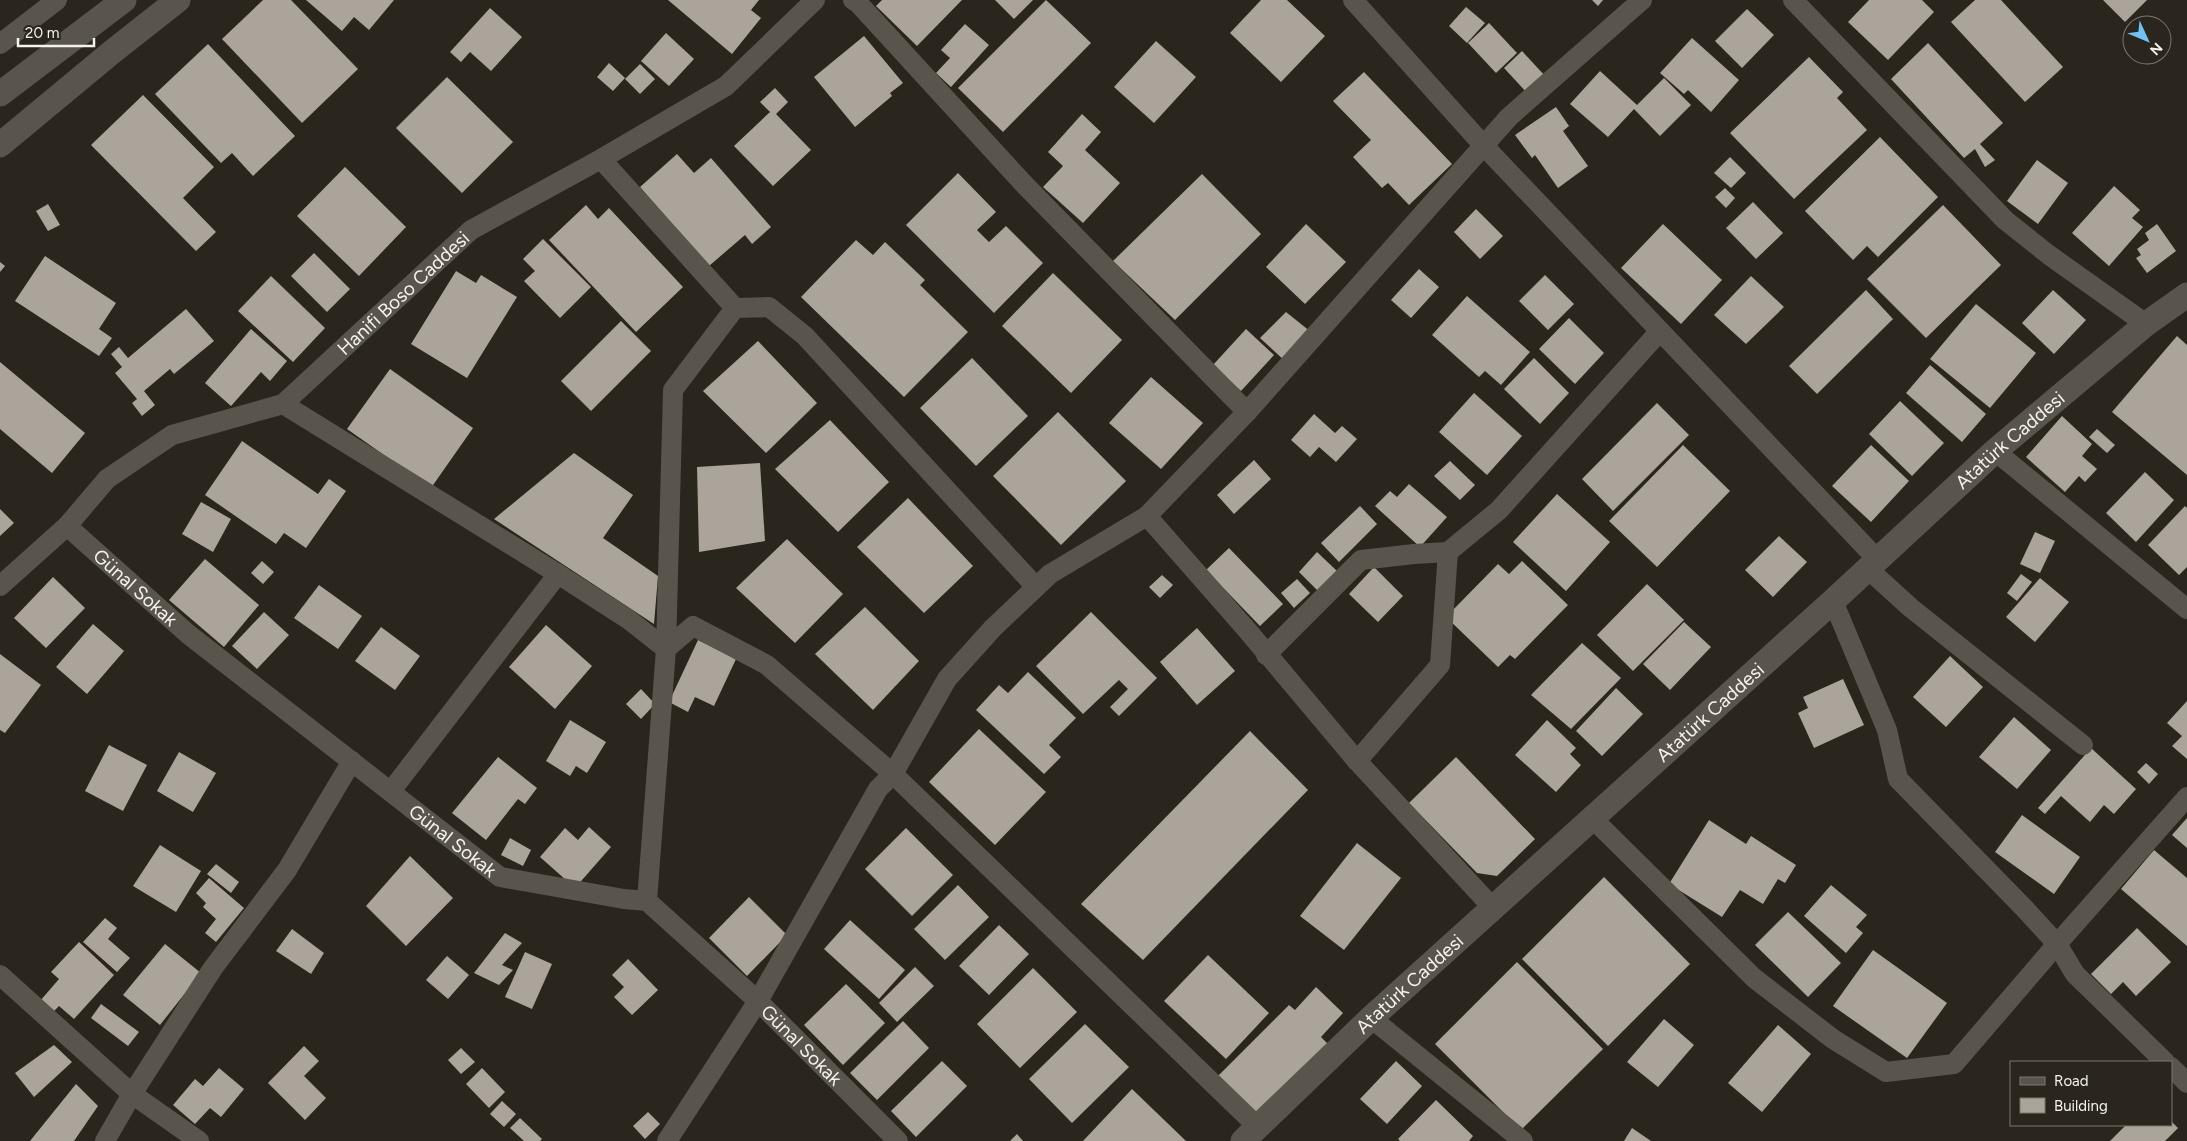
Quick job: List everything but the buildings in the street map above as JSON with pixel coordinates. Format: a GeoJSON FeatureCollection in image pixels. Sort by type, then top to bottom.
{"type":"FeatureCollection","features":[{"type":"Feature","properties":{"kind":"street"},"geometry":{"type":"LineString","coordinates":[[0,44],[56,0]]}},
{"type":"Feature","properties":{"kind":"street"},"geometry":{"type":"LineString","coordinates":[[0,94],[124,0]]}},
{"type":"Feature","properties":{"kind":"street"},"geometry":{"type":"LineString","coordinates":[[0,145],[178,0]]}},
{"type":"Feature","properties":{"kind":"street","name":"Hanifi Boso Caddesi"},"geometry":{"type":"LineString","coordinates":[[0,586],[67,526],[107,479],[172,435],[283,404],[471,230],[601,159],[726,86],[815,0]]}},
{"type":"Feature","properties":{"kind":"street"},"geometry":{"type":"LineString","coordinates":[[853,0],[858,3],[1022,182],[1247,412]]}},
{"type":"Feature","properties":{"kind":"street"},"geometry":{"type":"LineString","coordinates":[[1353,0],[1484,146],[1660,331],[1911,608],[2083,745]]}},
{"type":"Feature","properties":{"kind":"street"},"geometry":{"type":"LineString","coordinates":[[667,1141],[758,1001],[878,789],[893,774],[947,679],[993,628],[1050,574],[1146,516],[1247,412],[1509,117],[1642,0]]}},
{"type":"Feature","properties":{"kind":"street"},"geometry":{"type":"LineString","coordinates":[[1793,0],[2005,220],[2049,255],[2146,324]]}},
{"type":"Feature","properties":{"kind":"street"},"geometry":{"type":"LineString","coordinates":[[601,159],[735,308],[769,307],[805,336],[1036,587]]}},
{"type":"Feature","properties":{"kind":"street","name":"Atatürk Caddesi"},"geometry":{"type":"LineString","coordinates":[[1250,1134],[1371,1018],[1833,601],[1995,451],[2146,324],[2187,295]]}},
{"type":"Feature","properties":{"kind":"street"},"geometry":{"type":"LineString","coordinates":[[647,901],[666,649],[673,390],[735,308]]}},
{"type":"Feature","properties":{"kind":"street"},"geometry":{"type":"LineString","coordinates":[[1266,655],[1361,560],[1448,552],[1498,510],[1660,331]]}},
{"type":"Feature","properties":{"kind":"street"},"geometry":{"type":"LineString","coordinates":[[283,404],[558,574],[628,619],[666,649]]}},
{"type":"Feature","properties":{"kind":"street"},"geometry":{"type":"LineString","coordinates":[[1995,451],[2187,609]]}},
{"type":"Feature","properties":{"kind":"street"},"geometry":{"type":"LineString","coordinates":[[1146,516],[1247,630],[1266,655],[1357,761],[1493,908]]}},
{"type":"Feature","properties":{"kind":"street","name":"Günal Sokak"},"geometry":{"type":"LineString","coordinates":[[67,526],[188,634],[500,877],[624,899],[647,901],[758,1001],[898,1141]]}},
{"type":"Feature","properties":{"kind":"street"},"geometry":{"type":"LineString","coordinates":[[1357,761],[1440,665],[1448,552]]}},
{"type":"Feature","properties":{"kind":"street"},"geometry":{"type":"LineString","coordinates":[[391,791],[558,574]]}},
{"type":"Feature","properties":{"kind":"street"},"geometry":{"type":"LineString","coordinates":[[1833,601],[1887,730],[1898,779],[2057,944],[2075,974],[2165,1061]]}},
{"type":"Feature","properties":{"kind":"street"},"geometry":{"type":"LineString","coordinates":[[666,649],[693,626],[767,665],[893,774],[1250,1134]]}},
{"type":"Feature","properties":{"kind":"street"},"geometry":{"type":"LineString","coordinates":[[105,1141],[132,1094],[227,948],[287,870],[352,761]]}},
{"type":"Feature","properties":{"kind":"street"},"geometry":{"type":"LineString","coordinates":[[1592,818],[1754,978],[1832,1040],[1886,1072],[1954,1064],[2057,944],[2187,798]]}},
{"type":"Feature","properties":{"kind":"street"},"geometry":{"type":"LineString","coordinates":[[0,975],[132,1094],[199,1141]]}},
{"type":"Feature","properties":{"kind":"street"},"geometry":{"type":"LineString","coordinates":[[1371,1018],[1523,1141]]}},
{"type":"Feature","properties":{"kind":"street"},"geometry":{"type":"LineString","coordinates":[[2172,1068],[2187,1083]]}}]}
